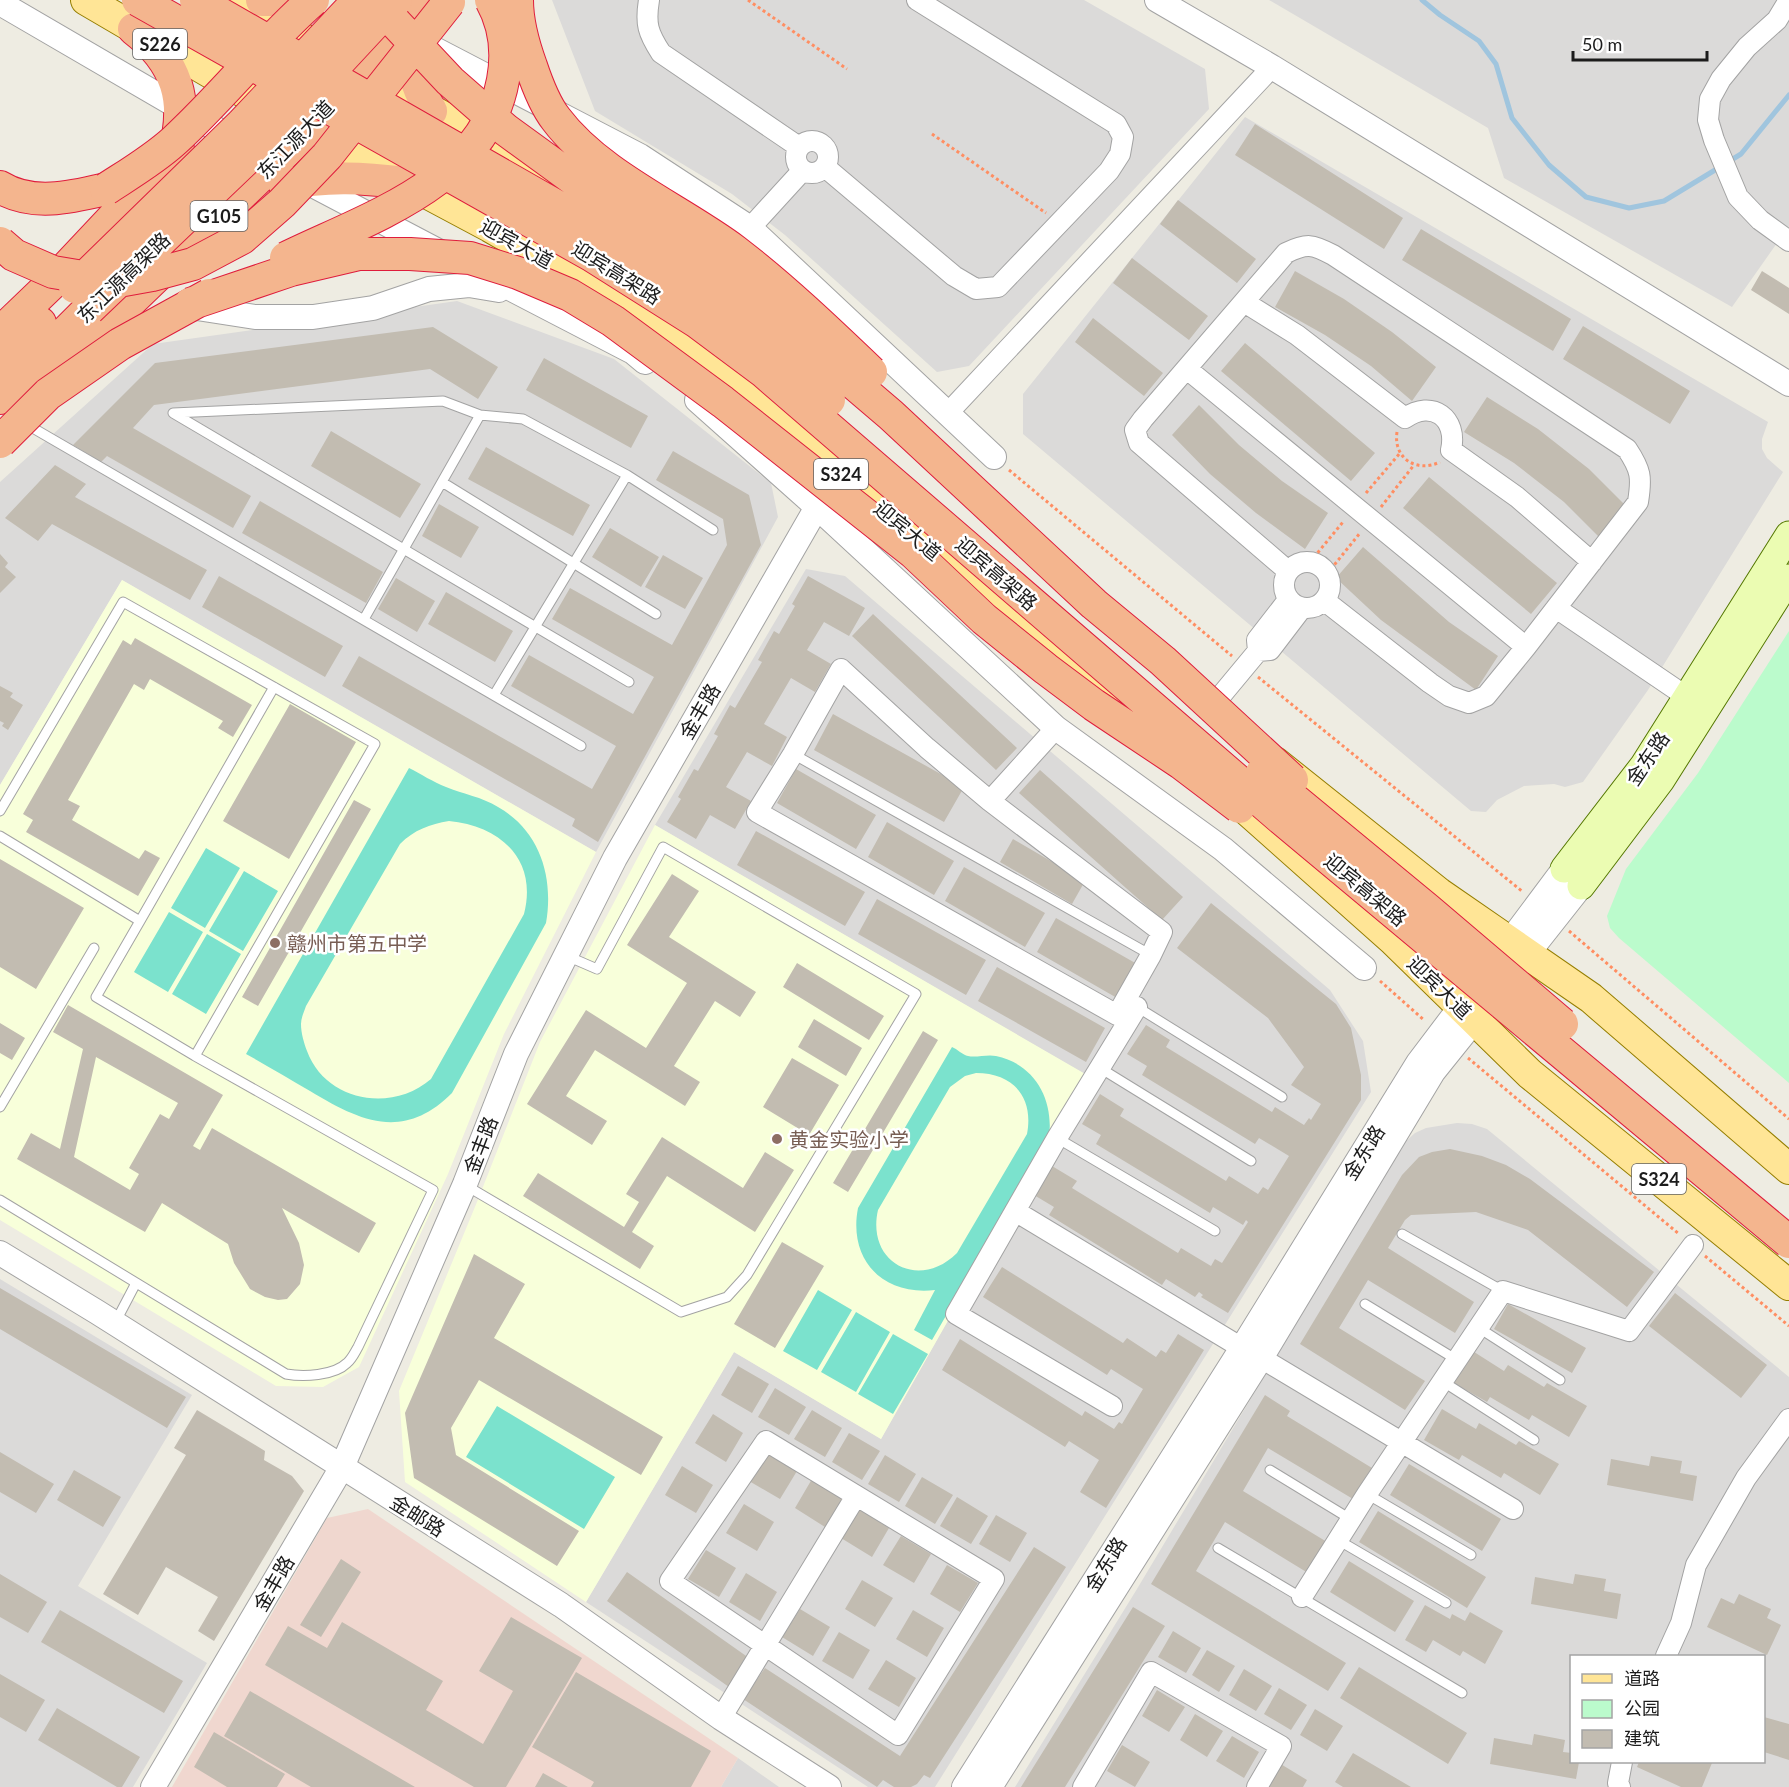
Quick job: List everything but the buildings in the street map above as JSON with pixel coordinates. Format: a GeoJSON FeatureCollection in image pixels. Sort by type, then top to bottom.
{"type":"FeatureCollection","features":[{"type":"Feature","properties":{"kind":"highway"},"geometry":{"type":"LineString","coordinates":[[122,0],[189,30]]}},
{"type":"Feature","properties":{"kind":"highway","name":"迎宾高架路"},"geometry":{"type":"LineString","coordinates":[[196,0],[605,234],[710,300],[788,363],[1076,623],[1427,909],[1789,1217]]}},
{"type":"Feature","properties":{"kind":"highway"},"geometry":{"type":"LineString","coordinates":[[262,0],[290,0]]}},
{"type":"Feature","properties":{"kind":"highway"},"geometry":{"type":"LineString","coordinates":[[0,187],[8,192],[42,199],[72,197],[106,189],[141,167],[173,142],[282,28],[314,0]]}},
{"type":"Feature","properties":{"kind":"highway"},"geometry":{"type":"LineString","coordinates":[[0,333],[50,285],[174,153],[192,115],[235,87],[326,0]]}},
{"type":"Feature","properties":{"kind":"highway","name":"东江源高架路"},"geometry":{"type":"LineString","coordinates":[[0,363],[242,124],[359,0]]}},
{"type":"Feature","properties":{"kind":"highway"},"geometry":{"type":"LineString","coordinates":[[374,0],[450,81],[506,130],[583,186],[722,276],[789,328],[891,415],[1094,604],[1163,661],[1254,744],[1427,909]]}},
{"type":"Feature","properties":{"kind":"highway"},"geometry":{"type":"LineString","coordinates":[[2,419],[48,394],[120,344],[189,304],[404,202],[441,178],[461,159],[484,130],[501,92],[506,62],[503,33],[491,0]]}},
{"type":"Feature","properties":{"kind":"highway"},"geometry":{"type":"LineString","coordinates":[[517,0],[521,38],[536,81],[555,119],[582,147],[623,178],[688,218],[734,251],[822,326],[927,424],[1094,604]]}},
{"type":"Feature","properties":{"kind":"highway"},"geometry":{"type":"LineString","coordinates":[[418,12],[411,53],[415,76],[423,98],[431,111]]}},
{"type":"Feature","properties":{"kind":"highway"},"geometry":{"type":"LineString","coordinates":[[0,243],[14,255],[53,272],[113,282],[193,264],[242,238],[282,203],[327,156],[418,12]]}},
{"type":"Feature","properties":{"kind":"highway","name":"东江源大道"},"geometry":{"type":"LineString","coordinates":[[2,419],[112,319],[308,130],[360,71],[418,12]]}},
{"type":"Feature","properties":{"kind":"highway","name":"东江源高架路"},"geometry":{"type":"LineString","coordinates":[[2,419],[89,309],[267,139],[418,12]]}},
{"type":"Feature","properties":{"kind":"highway","name":"迎宾高架路"},"geometry":{"type":"LineString","coordinates":[[136,15],[189,30],[591,255],[697,322],[764,372],[1283,820],[1473,1005],[1789,1242]]}},
{"type":"Feature","properties":{"kind":"highway"},"geometry":{"type":"LineString","coordinates":[[136,15],[146,38],[165,61],[192,115]]}},
{"type":"Feature","properties":{"kind":"highway"},"geometry":{"type":"LineString","coordinates":[[235,200],[263,190],[306,182],[348,178],[406,183]]}},
{"type":"Feature","properties":{"kind":"highway"},"geometry":{"type":"LineString","coordinates":[[189,304],[291,270],[359,254],[410,254],[470,258],[518,273],[570,295],[613,321],[806,467],[914,554],[984,619],[1046,669],[1094,705],[1181,763],[1344,887],[1473,1005]]}},
{"type":"Feature","properties":{"kind":"main road","name":"迎宾大道"},"geometry":{"type":"LineString","coordinates":[[86,0],[136,15],[235,87],[308,130],[490,227],[681,336],[890,516],[1212,779],[1393,940],[1473,1005],[1530,1074],[1789,1285]]}},
{"type":"Feature","properties":{"kind":"main road"},"geometry":{"type":"LineString","coordinates":[[236,0],[431,111],[726,272],[793,323],[948,455],[1209,710],[1439,893],[1591,998],[1789,1170]]}},
{"type":"Feature","properties":{"kind":"main road","name":"金东路"},"geometry":{"type":"LineString","coordinates":[[1573,878],[1789,535]]}},
{"type":"Feature","properties":{"kind":"main road","name":"金东路"},"geometry":{"type":"LineString","coordinates":[[1573,878],[1661,780],[1789,578]]}},
{"type":"Feature","properties":{"kind":"street"},"geometry":{"type":"LineString","coordinates":[[340,0],[418,12],[750,228],[994,457]]}},
{"type":"Feature","properties":{"kind":"street"},"geometry":{"type":"LineString","coordinates":[[650,0],[646,19],[651,39],[662,53],[799,147]]}},
{"type":"Feature","properties":{"kind":"street"},"geometry":{"type":"LineString","coordinates":[[825,167],[954,276],[976,289],[998,288],[1109,171],[1120,154],[1123,137],[1116,124],[916,0]]}},
{"type":"Feature","properties":{"kind":"street"},"geometry":{"type":"LineString","coordinates":[[1157,0],[1272,67],[1789,384]]}},
{"type":"Feature","properties":{"kind":"street"},"geometry":{"type":"LineString","coordinates":[[1789,0],[1777,20],[1747,47],[1721,79],[1710,99],[1708,120],[1737,197],[1760,220],[1789,241]]}},
{"type":"Feature","properties":{"kind":"street"},"geometry":{"type":"LineString","coordinates":[[0,3],[306,182],[633,352],[705,406],[1056,728],[1223,849],[1364,968]]}},
{"type":"Feature","properties":{"kind":"street"},"geometry":{"type":"LineString","coordinates":[[948,413],[1272,67]]}},
{"type":"Feature","properties":{"kind":"street"},"geometry":{"type":"LineString","coordinates":[[811,141],[823,145],[829,156],[825,167],[816,173],[803,170],[796,159],[799,147],[811,141]]}},
{"type":"Feature","properties":{"kind":"street"},"geometry":{"type":"LineString","coordinates":[[750,228],[803,170]]}},
{"type":"Feature","properties":{"kind":"street"},"geometry":{"type":"LineString","coordinates":[[1288,571],[1139,443],[1135,430],[1286,253],[1303,245],[1317,246],[1333,255],[1627,449],[1638,466],[1641,484],[1638,501],[1486,696],[1469,703],[1449,696],[1325,601]]}},
{"type":"Feature","properties":{"kind":"street"},"geometry":{"type":"LineString","coordinates":[[112,319],[197,308],[255,317],[313,317],[373,308],[429,289],[469,285],[519,294]]}},
{"type":"Feature","properties":{"kind":"street"},"geometry":{"type":"LineString","coordinates":[[1244,302],[1297,335],[1405,418],[1413,412],[1422,410],[1441,415],[1452,430],[1451,450],[1517,497],[1592,562]]}},
{"type":"Feature","properties":{"kind":"street"},"geometry":{"type":"LineString","coordinates":[[1187,369],[1526,647]]}},
{"type":"Feature","properties":{"kind":"street","name":"金丰路"},"geometry":{"type":"LineString","coordinates":[[153,1787],[342,1467],[465,1184],[516,1054],[615,858],[817,507]]}},
{"type":"Feature","properties":{"kind":"street"},"geometry":{"type":"LineString","coordinates":[[1304,562],[1317,564],[1323,568],[1330,580],[1329,594],[1325,601],[1315,608],[1295,604],[1283,586],[1288,571],[1304,562]]}},
{"type":"Feature","properties":{"kind":"street"},"geometry":{"type":"LineString","coordinates":[[1209,710],[1258,651],[1270,650],[1295,604]]}},
{"type":"Feature","properties":{"kind":"street"},"geometry":{"type":"LineString","coordinates":[[1556,608],[1687,697]]}},
{"type":"Feature","properties":{"kind":"street"},"geometry":{"type":"LineString","coordinates":[[841,669],[927,748],[990,801],[1162,932],[1117,1016],[757,812],[841,669]]}},
{"type":"Feature","properties":{"kind":"street"},"geometry":{"type":"LineString","coordinates":[[990,801],[1056,728]]}},
{"type":"Feature","properties":{"kind":"street","name":"金东路"},"geometry":{"type":"LineString","coordinates":[[990,1787],[1251,1353],[1418,1062],[1473,1005],[1573,878]]}},
{"type":"Feature","properties":{"kind":"street"},"geometry":{"type":"LineString","coordinates":[[1112,1406],[956,1314],[1057,1138],[1137,1007]]}},
{"type":"Feature","properties":{"kind":"street"},"geometry":{"type":"LineString","coordinates":[[1016,1210],[1513,1509]]}},
{"type":"Feature","properties":{"kind":"street"},"geometry":{"type":"LineString","coordinates":[[1302,1597],[1367,1494],[1503,1291],[1629,1331],[1693,1245]]}},
{"type":"Feature","properties":{"kind":"street","name":"金邮路"},"geometry":{"type":"LineString","coordinates":[[0,1253],[115,1323],[561,1605],[721,1718],[829,1787]]}},
{"type":"Feature","properties":{"kind":"street","name":"金东路"},"geometry":{"type":"LineString","coordinates":[[964,1787],[1251,1353]]}},
{"type":"Feature","properties":{"kind":"street"},"geometry":{"type":"LineString","coordinates":[[1666,1655],[1681,1623],[1696,1565],[1746,1478],[1789,1419]]}},
{"type":"Feature","properties":{"kind":"street"},"geometry":{"type":"LineString","coordinates":[[766,1441],[994,1579],[898,1735],[765,1646],[670,1581],[766,1441]]}},
{"type":"Feature","properties":{"kind":"street"},"geometry":{"type":"LineString","coordinates":[[721,1718],[856,1496]]}},
{"type":"Feature","properties":{"kind":"street"},"geometry":{"type":"LineString","coordinates":[[1083,1787],[1150,1672],[1281,1746],[1257,1787]]}},
{"type":"Feature","properties":{"kind":"street"},"geometry":{"type":"LineString","coordinates":[[1620,1787],[1618,1783],[1622,1763]]}},
{"type":"Feature","properties":{"kind":"lane"},"geometry":{"type":"LineString","coordinates":[[629,682],[173,413],[443,401],[480,415],[523,419],[627,475],[713,530]]}},
{"type":"Feature","properties":{"kind":"lane"},"geometry":{"type":"LineString","coordinates":[[364,619],[402,548],[480,415]]}},
{"type":"Feature","properties":{"kind":"lane"},"geometry":{"type":"LineString","coordinates":[[2,419],[364,619],[581,746]]}},
{"type":"Feature","properties":{"kind":"lane"},"geometry":{"type":"LineString","coordinates":[[494,695],[627,475]]}},
{"type":"Feature","properties":{"kind":"lane"},"geometry":{"type":"LineString","coordinates":[[441,482],[656,614]]}},
{"type":"Feature","properties":{"kind":"lane"},"geometry":{"type":"LineString","coordinates":[[0,811],[123,602],[375,744],[195,1056]]}},
{"type":"Feature","properties":{"kind":"lane"},"geometry":{"type":"LineString","coordinates":[[0,1200],[286,1374],[304,1377],[332,1371],[347,1364],[358,1347],[432,1190],[195,1056],[96,997],[274,687]]}},
{"type":"Feature","properties":{"kind":"lane"},"geometry":{"type":"LineString","coordinates":[[793,754],[1151,955]]}},
{"type":"Feature","properties":{"kind":"lane"},"geometry":{"type":"LineString","coordinates":[[0,836],[140,921]]}},
{"type":"Feature","properties":{"kind":"lane"},"geometry":{"type":"LineString","coordinates":[[465,1184],[681,1312],[727,1297],[747,1275],[916,994],[663,847],[597,969],[565,955]]}},
{"type":"Feature","properties":{"kind":"lane"},"geometry":{"type":"LineString","coordinates":[[0,1107],[94,948]]}},
{"type":"Feature","properties":{"kind":"lane"},"geometry":{"type":"LineString","coordinates":[[1137,1007],[1282,1097]]}},
{"type":"Feature","properties":{"kind":"lane"},"geometry":{"type":"LineString","coordinates":[[1101,1068],[1251,1161]]}},
{"type":"Feature","properties":{"kind":"lane"},"geometry":{"type":"LineString","coordinates":[[1057,1138],[1215,1231]]}},
{"type":"Feature","properties":{"kind":"lane"},"geometry":{"type":"LineString","coordinates":[[1402,1234],[1503,1291]]}},
{"type":"Feature","properties":{"kind":"lane"},"geometry":{"type":"LineString","coordinates":[[115,1323],[136,1283]]}},
{"type":"Feature","properties":{"kind":"lane"},"geometry":{"type":"LineString","coordinates":[[1365,1304],[1457,1360]]}},
{"type":"Feature","properties":{"kind":"lane"},"geometry":{"type":"LineString","coordinates":[[1479,1328],[1560,1380]]}},
{"type":"Feature","properties":{"kind":"lane"},"geometry":{"type":"LineString","coordinates":[[1442,1381],[1534,1440]]}},
{"type":"Feature","properties":{"kind":"lane"},"geometry":{"type":"LineString","coordinates":[[1270,1470],[1352,1520]]}},
{"type":"Feature","properties":{"kind":"lane"},"geometry":{"type":"LineString","coordinates":[[1367,1494],[1472,1555]]}},
{"type":"Feature","properties":{"kind":"lane"},"geometry":{"type":"LineString","coordinates":[[1338,1540],[1446,1603]]}},
{"type":"Feature","properties":{"kind":"lane"},"geometry":{"type":"LineString","coordinates":[[1218,1548],[1462,1693]]}},
{"type":"Feature","properties":{"kind":"path"},"geometry":{"type":"LineString","coordinates":[[748,0],[847,69]]}},
{"type":"Feature","properties":{"kind":"path"},"geometry":{"type":"LineString","coordinates":[[932,134],[1059,223]]}},
{"type":"Feature","properties":{"kind":"path"},"geometry":{"type":"LineString","coordinates":[[1405,418],[1399,425],[1396,444],[1406,460],[1414,465],[1432,466],[1440,463],[1451,450]]}},
{"type":"Feature","properties":{"kind":"path"},"geometry":{"type":"LineString","coordinates":[[1616,970],[1789,1119]]}},
{"type":"Feature","properties":{"kind":"path"},"geometry":{"type":"LineString","coordinates":[[1512,1096],[1789,1326]]}},
{"type":"Feature","properties":{"kind":"shaded area"},"geometry":{"type":"Polygon","coordinates":[[[552,0],[1084,0],[1205,69],[1209,109],[969,366],[937,372],[785,235],[732,194],[595,111],[552,0]]]}},
{"type":"Feature","properties":{"kind":"shaded area"},"geometry":{"type":"Polygon","coordinates":[[[1269,0],[1789,0],[1789,226],[1732,307],[1504,178],[1488,128],[1269,0]]]}},
{"type":"Feature","properties":{"kind":"shaded area"},"geometry":{"type":"Polygon","coordinates":[[[1245,117],[1768,422],[1762,439],[1762,449],[1767,458],[1783,472],[1648,690],[1583,782],[1565,787],[1554,784],[1524,786],[1497,800],[1486,812],[1471,811],[1023,434],[1023,394],[1245,117]]]}},
{"type":"Feature","properties":{"kind":"shaded area"},"geometry":{"type":"Polygon","coordinates":[[[457,301],[614,359],[771,483],[778,517],[596,852],[122,580],[0,785],[0,482],[153,344],[457,301]]]}},
{"type":"Feature","properties":{"kind":"shaded area"},"geometry":{"type":"Polygon","coordinates":[[[806,569],[845,576],[1330,990],[1363,1041],[1371,1092],[935,1787],[868,1787],[586,1602],[734,1352],[881,1439],[1086,1075],[655,825],[806,569]]]}},
{"type":"Feature","properties":{"kind":"shaded area","name":"赣州市第五中学"},"geometry":{"type":"Polygon","coordinates":[[[122,580],[596,852],[504,1034],[448,1174],[359,1367],[323,1387],[276,1386],[0,1220],[0,785],[122,580]]]}},
{"type":"Feature","properties":{"kind":"shaded area"},"geometry":{"type":"Polygon","coordinates":[[[409,768],[441,785],[498,807],[524,829],[534,842],[545,872],[548,889],[546,923],[452,1093],[434,1108],[417,1117],[399,1122],[382,1122],[365,1118],[329,1102],[246,1054],[409,768]],[[449,821],[435,824],[417,831],[400,844],[306,1006],[301,1024],[307,1051],[316,1068],[329,1082],[344,1091],[362,1097],[380,1099],[415,1090],[431,1079],[524,914],[527,894],[520,862],[499,838],[467,824],[449,821]]]}},
{"type":"Feature","properties":{"kind":"shaded area","name":"黄金实验小学"},"geometry":{"type":"Polygon","coordinates":[[[655,825],[1087,1075],[881,1439],[734,1352],[586,1602],[405,1482],[399,1391],[540,1042],[655,825]]]}},
{"type":"Feature","properties":{"kind":"shaded area"},"geometry":{"type":"Polygon","coordinates":[[[206,848],[240,868],[205,928],[171,908],[206,848]]]}},
{"type":"Feature","properties":{"kind":"shaded area"},"geometry":{"type":"Polygon","coordinates":[[[244,871],[278,891],[243,951],[209,931],[244,871]]]}},
{"type":"Feature","properties":{"kind":"shaded area"},"geometry":{"type":"Polygon","coordinates":[[[169,912],[203,932],[168,992],[134,972],[169,912]]]}},
{"type":"Feature","properties":{"kind":"shaded area"},"geometry":{"type":"Polygon","coordinates":[[[207,934],[241,954],[206,1014],[172,994],[207,934]]]}},
{"type":"Feature","properties":{"kind":"shaded area"},"geometry":{"type":"Polygon","coordinates":[[[952,1047],[968,1056],[993,1056],[1010,1060],[1031,1075],[1039,1086],[1048,1110],[1049,1137],[932,1340],[914,1330],[935,1290],[900,1287],[873,1271],[858,1244],[856,1227],[858,1208],[952,1047]],[[976,1073],[965,1076],[950,1087],[878,1210],[876,1229],[880,1244],[888,1257],[899,1266],[912,1270],[927,1270],[942,1264],[957,1253],[1027,1134],[1027,1109],[1024,1098],[1010,1083],[1001,1077],[976,1073]]]}},
{"type":"Feature","properties":{"kind":"shaded area"},"geometry":{"type":"Polygon","coordinates":[[[1457,1123],[1472,1124],[1487,1129],[1789,1377],[1789,1787],[1015,1787],[1137,1589],[1403,1144],[1415,1133],[1426,1128],[1457,1123]]]}},
{"type":"Feature","properties":{"kind":"shaded area"},"geometry":{"type":"Polygon","coordinates":[[[0,1279],[192,1395],[78,1586],[207,1663],[133,1787],[0,1787],[0,1279]]]}},
{"type":"Feature","properties":{"kind":"shaded area"},"geometry":{"type":"Polygon","coordinates":[[[818,1290],[852,1310],[817,1370],[783,1351],[818,1290]]]}},
{"type":"Feature","properties":{"kind":"shaded area"},"geometry":{"type":"Polygon","coordinates":[[[856,1312],[890,1332],[856,1392],[821,1372],[856,1312]]]}},
{"type":"Feature","properties":{"kind":"shaded area"},"geometry":{"type":"Polygon","coordinates":[[[893,1334],[928,1354],[893,1414],[858,1394],[893,1334]]]}},
{"type":"Feature","properties":{"kind":"shaded area"},"geometry":{"type":"Polygon","coordinates":[[[497,1406],[615,1477],[584,1529],[466,1457],[497,1406]]]}},
{"type":"Feature","properties":{"kind":"shaded area"},"geometry":{"type":"Polygon","coordinates":[[[368,1509],[738,1758],[721,1787],[172,1787],[327,1518],[368,1509]]]}},
{"type":"Feature","properties":{"kind":"shaded area"},"geometry":{"type":"Polygon","coordinates":[[[738,1758],[779,1787],[721,1787],[738,1758]]]}},
{"type":"Feature","properties":{"kind":"green space"},"geometry":{"type":"Polygon","coordinates":[[[1789,631],[1789,1083],[1619,938],[1610,928],[1607,916],[1626,869],[1698,773],[1789,631]]]}},
{"type":"Feature","properties":{"kind":"waterway"},"geometry":{"type":"LineString","coordinates":[[1422,0],[1479,41],[1496,64],[1512,118],[1549,165],[1586,197],[1629,208],[1664,201],[1720,167]]}},
{"type":"Feature","properties":{"kind":"waterway"},"geometry":{"type":"LineString","coordinates":[[1728,162],[1741,154],[1789,95]]}},
{"type":"Feature","properties":{"kind":"place","name":"赣州市第五中学"},"geometry":{"type":"Point","coordinates":[275,943]}},
{"type":"Feature","properties":{"kind":"place","name":"黄金实验小学"},"geometry":{"type":"Point","coordinates":[777,1139]}}]}
